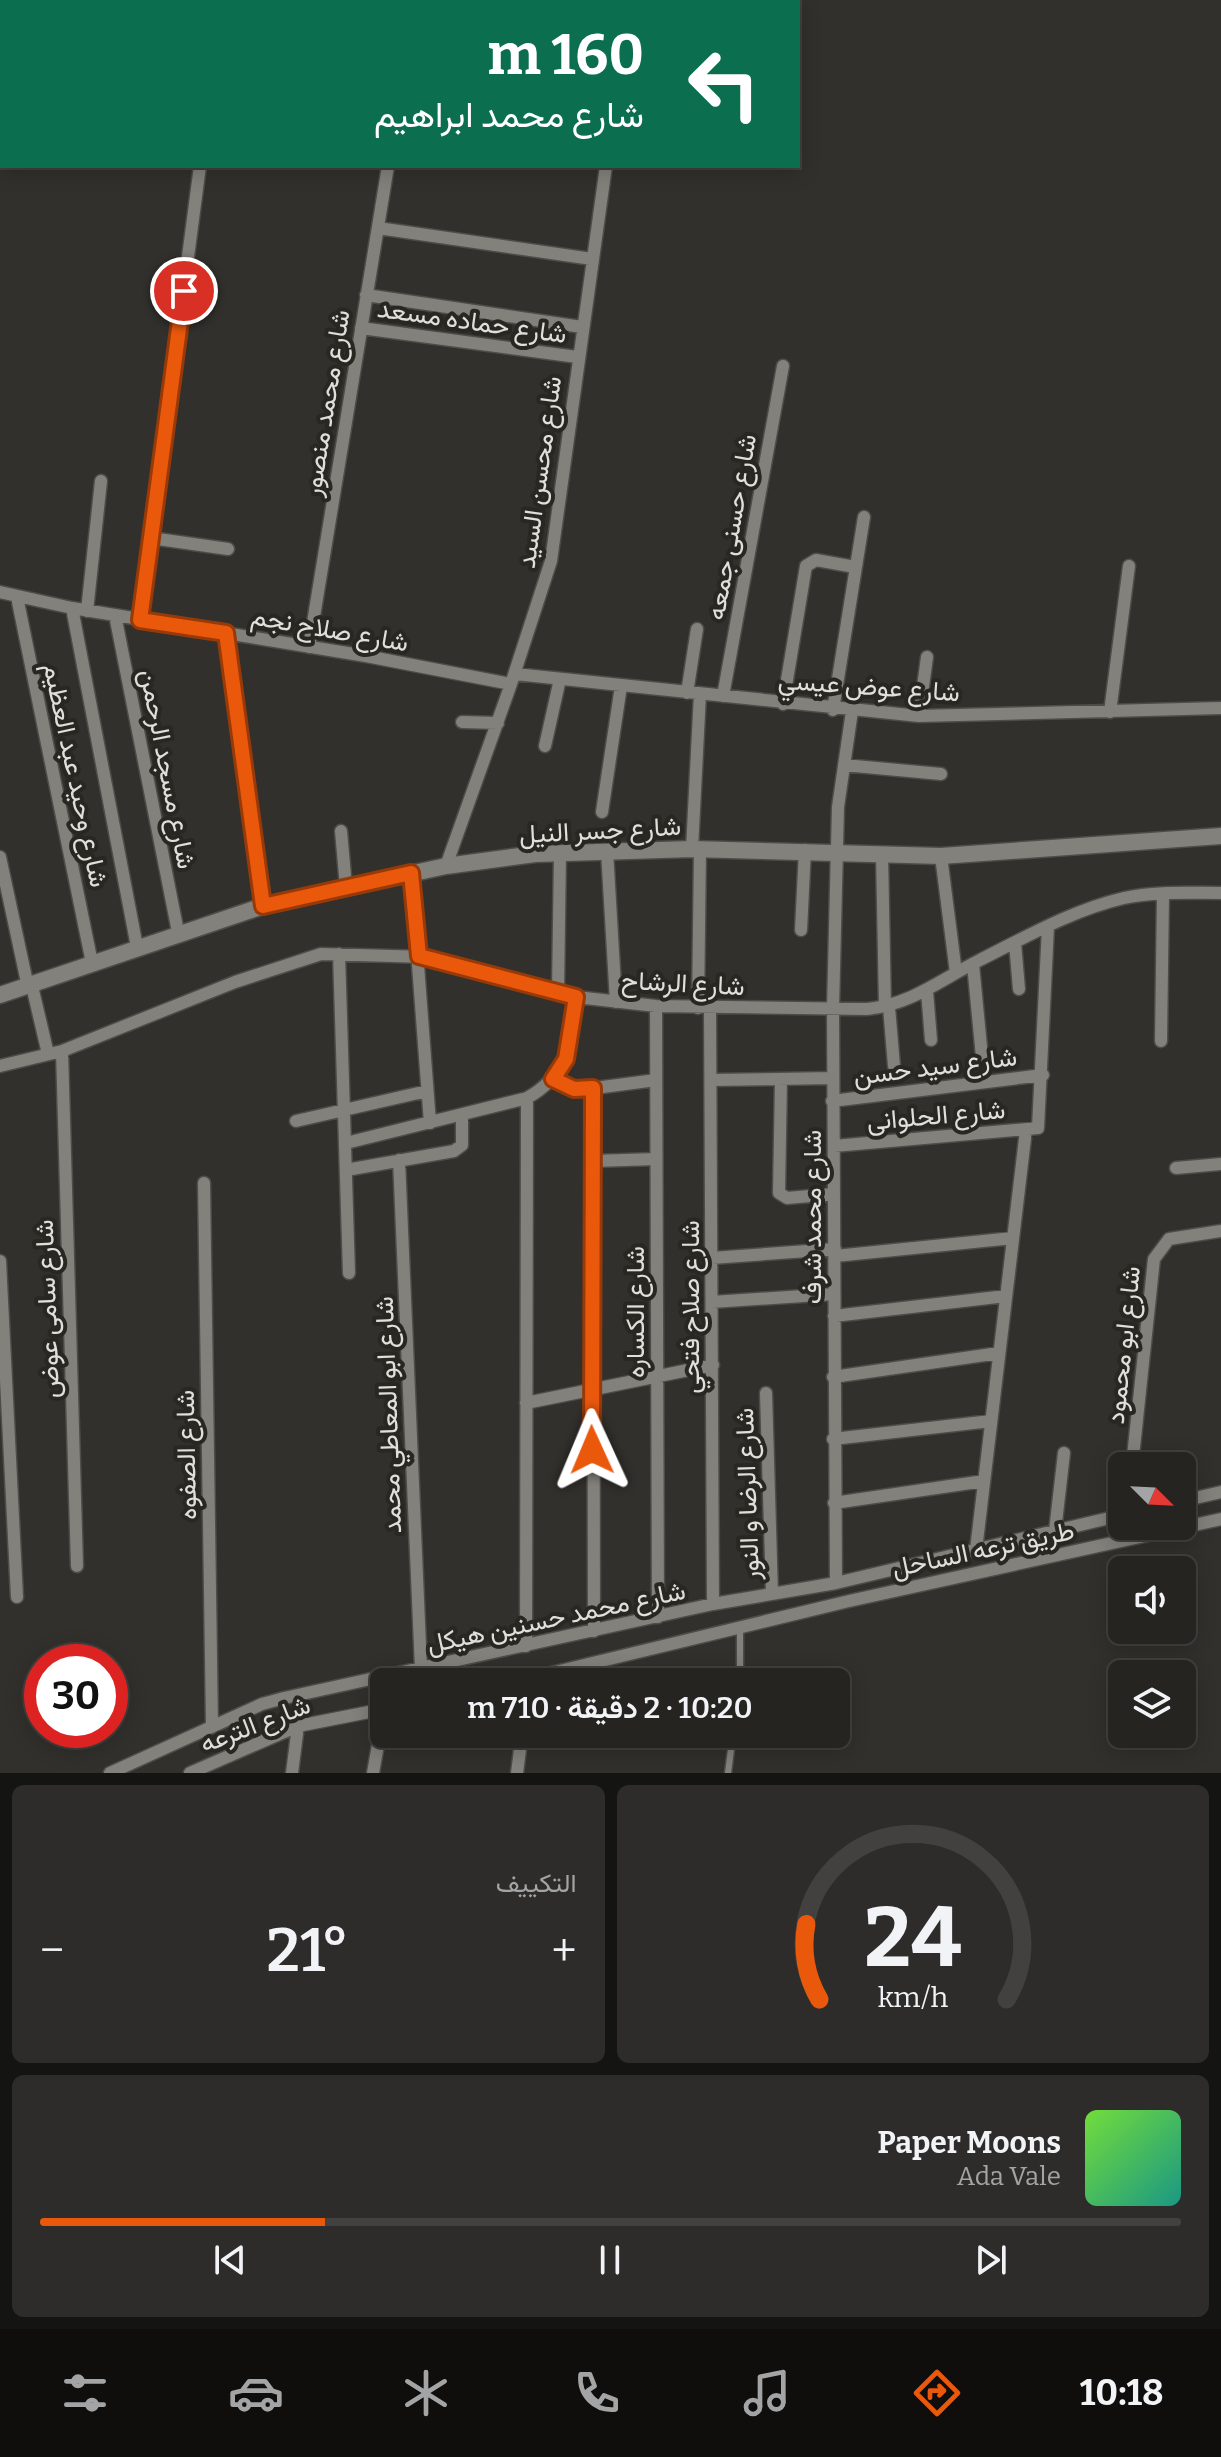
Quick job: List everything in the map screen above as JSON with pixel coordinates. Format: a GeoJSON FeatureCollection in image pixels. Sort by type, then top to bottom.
{"type":"FeatureCollection","features":[{"type":"Feature","properties":{"kind":"street"},"geometry":{"type":"LineString","coordinates":[[140,620],[200,168]]}},
{"type":"Feature","properties":{"kind":"street","name":"شارع محمد منصور"},"geometry":{"type":"LineString","coordinates":[[309,647],[388,168]]}},
{"type":"Feature","properties":{"kind":"street","name":"شارع محسن السيد"},"geometry":{"type":"LineString","coordinates":[[446,866],[498,723],[551,561],[606,168]]}},
{"type":"Feature","properties":{"kind":"street"},"geometry":{"type":"LineString","coordinates":[[378,228],[592,259]]}},
{"type":"Feature","properties":{"kind":"street"},"geometry":{"type":"LineString","coordinates":[[366,295],[582,327]]}},
{"type":"Feature","properties":{"kind":"street","name":"شارع حماده مسعد"},"geometry":{"type":"LineString","coordinates":[[361,328],[577,357]]}},
{"type":"Feature","properties":{"kind":"street","name":"شارع حسنى جمعه"},"geometry":{"type":"LineString","coordinates":[[723,696],[783,366]]}},
{"type":"Feature","properties":{"kind":"street"},"geometry":{"type":"LineString","coordinates":[[87,611],[101,481]]}},
{"type":"Feature","properties":{"kind":"street"},"geometry":{"type":"LineString","coordinates":[[833,710],[864,517]]}},
{"type":"Feature","properties":{"kind":"street"},"geometry":{"type":"LineString","coordinates":[[151,538],[228,549]]}},
{"type":"Feature","properties":{"kind":"street"},"geometry":{"type":"LineString","coordinates":[[783,704],[806,566],[816,560],[855,567]]}},
{"type":"Feature","properties":{"kind":"street"},"geometry":{"type":"LineString","coordinates":[[1110,712],[1129,566]]}},
{"type":"Feature","properties":{"kind":"street","name":"شارع صلاح نجم"},"geometry":{"type":"LineString","coordinates":[[0,592],[140,620],[513,679]]}},
{"type":"Feature","properties":{"kind":"street","name":"شارع وحيد عبد العظيم"},"geometry":{"type":"LineString","coordinates":[[17,597],[92,963]]}},
{"type":"Feature","properties":{"kind":"street"},"geometry":{"type":"LineString","coordinates":[[72,608],[137,947]]}},
{"type":"Feature","properties":{"kind":"street","name":"شارع مسجد الرحمن"},"geometry":{"type":"LineString","coordinates":[[115,615],[178,932]]}},
{"type":"Feature","properties":{"kind":"street","name":"شارع صلاح فتحي"},"geometry":{"type":"LineString","coordinates":[[697,629],[694,693],[696,849],[711,1080],[713,1604]]}},
{"type":"Feature","properties":{"kind":"street"},"geometry":{"type":"LineString","coordinates":[[226,633],[263,906]]}},
{"type":"Feature","properties":{"kind":"street"},"geometry":{"type":"LineString","coordinates":[[919,716],[927,657]]}},
{"type":"Feature","properties":{"kind":"street","name":"شارع عوض عيسي"},"geometry":{"type":"LineString","coordinates":[[513,679],[560,679],[833,710],[919,716],[1221,708]]}},
{"type":"Feature","properties":{"kind":"street"},"geometry":{"type":"LineString","coordinates":[[545,746],[560,679]]}},
{"type":"Feature","properties":{"kind":"street"},"geometry":{"type":"LineString","coordinates":[[602,812],[621,686]]}},
{"type":"Feature","properties":{"kind":"street","name":"شارع محمد شرف"},"geometry":{"type":"LineString","coordinates":[[836,1583],[833,1009],[837,852],[852,711]]}},
{"type":"Feature","properties":{"kind":"street"},"geometry":{"type":"LineString","coordinates":[[462,722],[498,723]]}},
{"type":"Feature","properties":{"kind":"street"},"geometry":{"type":"LineString","coordinates":[[844,765],[941,774]]}},
{"type":"Feature","properties":{"kind":"street"},"geometry":{"type":"LineString","coordinates":[[341,831],[346,887]]}},
{"type":"Feature","properties":{"kind":"street","name":"شارع جسر النيل"},"geometry":{"type":"LineString","coordinates":[[0,995],[178,932],[263,906],[446,866],[560,853],[696,849],[941,856],[1221,836]]}},
{"type":"Feature","properties":{"kind":"street"},"geometry":{"type":"LineString","coordinates":[[801,930],[805,850]]}},
{"type":"Feature","properties":{"kind":"street"},"geometry":{"type":"LineString","coordinates":[[607,851],[616,1002]]}},
{"type":"Feature","properties":{"kind":"street"},"geometry":{"type":"LineString","coordinates":[[558,992],[560,853]]}},
{"type":"Feature","properties":{"kind":"street"},"geometry":{"type":"LineString","coordinates":[[882,854],[887,1007],[894,1066]]}},
{"type":"Feature","properties":{"kind":"street"},"geometry":{"type":"LineString","coordinates":[[941,856],[956,973]]}},
{"type":"Feature","properties":{"kind":"street","name":"شارع سامى عوض"},"geometry":{"type":"LineString","coordinates":[[0,857],[30,986],[55,1053],[77,1566]]}},
{"type":"Feature","properties":{"kind":"street"},"geometry":{"type":"LineString","coordinates":[[411,873],[430,1123]]}},
{"type":"Feature","properties":{"kind":"street","name":"شارع الرشاح"},"geometry":{"type":"LineString","coordinates":[[0,1066],[55,1053],[301,958],[339,954],[419,956],[576,997],[656,1006],[887,1007],[927,991],[1048,927],[1124,898],[1221,893]]}},
{"type":"Feature","properties":{"kind":"street"},"geometry":{"type":"LineString","coordinates":[[1161,1041],[1163,894]]}},
{"type":"Feature","properties":{"kind":"street"},"geometry":{"type":"LineString","coordinates":[[1043,1075],[1048,927]]}},
{"type":"Feature","properties":{"kind":"street"},"geometry":{"type":"LineString","coordinates":[[1015,943],[1019,989]]}},
{"type":"Feature","properties":{"kind":"street"},"geometry":{"type":"LineString","coordinates":[[339,954],[349,1273]]}},
{"type":"Feature","properties":{"kind":"street"},"geometry":{"type":"LineString","coordinates":[[973,964],[982,1057]]}},
{"type":"Feature","properties":{"kind":"street"},"geometry":{"type":"LineString","coordinates":[[927,991],[931,1040]]}},
{"type":"Feature","properties":{"kind":"street"},"geometry":{"type":"LineString","coordinates":[[346,1143],[527,1098],[553,1079],[566,1059],[576,997]]}},
{"type":"Feature","properties":{"kind":"street","name":"شارع الكساره"},"geometry":{"type":"LineString","coordinates":[[656,1006],[658,1617]]}},
{"type":"Feature","properties":{"kind":"street","name":"شارع سيد حسن"},"geometry":{"type":"LineString","coordinates":[[832,1101],[1043,1075]]}},
{"type":"Feature","properties":{"kind":"street","name":"شارع الحلوانى"},"geometry":{"type":"LineString","coordinates":[[834,1146],[1026,1130],[1039,1124],[1043,1075]]}},
{"type":"Feature","properties":{"kind":"street"},"geometry":{"type":"LineString","coordinates":[[711,1080],[833,1078]]}},
{"type":"Feature","properties":{"kind":"street"},"geometry":{"type":"LineString","coordinates":[[553,1079],[574,1089],[656,1080]]}},
{"type":"Feature","properties":{"kind":"street"},"geometry":{"type":"LineString","coordinates":[[781,1079],[779,1193],[787,1198],[834,1194]]}},
{"type":"Feature","properties":{"kind":"street"},"geometry":{"type":"LineString","coordinates":[[593,1088],[591,1390],[594,1631]]}},
{"type":"Feature","properties":{"kind":"street"},"geometry":{"type":"LineString","coordinates":[[296,1121],[427,1091]]}},
{"type":"Feature","properties":{"kind":"street"},"geometry":{"type":"LineString","coordinates":[[526,1646],[527,1098]]}},
{"type":"Feature","properties":{"kind":"street"},"geometry":{"type":"LineString","coordinates":[[346,1170],[457,1150],[462,1145],[462,1115]]}},
{"type":"Feature","properties":{"kind":"street"},"geometry":{"type":"LineString","coordinates":[[976,1550],[1026,1130]]}},
{"type":"Feature","properties":{"kind":"street"},"geometry":{"type":"LineString","coordinates":[[593,1161],[656,1159]]}},
{"type":"Feature","properties":{"kind":"street","name":"شارع ابو المعاطي محمد"},"geometry":{"type":"LineString","coordinates":[[399,1160],[421,1668]]}},
{"type":"Feature","properties":{"kind":"street"},"geometry":{"type":"LineString","coordinates":[[1176,1168],[1221,1164]]}},
{"type":"Feature","properties":{"kind":"street","name":"شارع الصفوه"},"geometry":{"type":"LineString","coordinates":[[204,1183],[212,1727]]}},
{"type":"Feature","properties":{"kind":"street","name":"شارع ابو محمود"},"geometry":{"type":"LineString","coordinates":[[1133,1452],[1154,1259],[1169,1239],[1221,1231]]}},
{"type":"Feature","properties":{"kind":"street"},"geometry":{"type":"LineString","coordinates":[[712,1258],[1013,1238]]}},
{"type":"Feature","properties":{"kind":"street"},"geometry":{"type":"LineString","coordinates":[[0,1261],[17,1597]]}},
{"type":"Feature","properties":{"kind":"street"},"geometry":{"type":"LineString","coordinates":[[712,1302],[834,1294]]}},
{"type":"Feature","properties":{"kind":"street"},"geometry":{"type":"LineString","coordinates":[[834,1316],[1006,1296]]}},
{"type":"Feature","properties":{"kind":"street"},"geometry":{"type":"LineString","coordinates":[[833,1377],[999,1353]]}},
{"type":"Feature","properties":{"kind":"street"},"geometry":{"type":"LineString","coordinates":[[526,1403],[713,1365]]}},
{"type":"Feature","properties":{"kind":"street","name":"شارع الرضا و النور"},"geometry":{"type":"LineString","coordinates":[[766,1393],[772,1594]]}},
{"type":"Feature","properties":{"kind":"street"},"geometry":{"type":"LineString","coordinates":[[833,1439],[991,1421]]}},
{"type":"Feature","properties":{"kind":"street"},"geometry":{"type":"LineString","coordinates":[[1055,1531],[1064,1453]]}},
{"type":"Feature","properties":{"kind":"street"},"geometry":{"type":"LineString","coordinates":[[834,1503],[984,1481]]}},
{"type":"Feature","properties":{"kind":"street"},"geometry":{"type":"LineString","coordinates":[[1196,1498],[1221,1492]]}},
{"type":"Feature","properties":{"kind":"street","name":"طريق ترعه الساحل"},"geometry":{"type":"LineString","coordinates":[[836,1583],[1108,1518]]}},
{"type":"Feature","properties":{"kind":"street","name":"طريق ترعه الساحل"},"geometry":{"type":"LineString","coordinates":[[740,1627],[1221,1519]]}},
{"type":"Feature","properties":{"kind":"street","name":"شارع محمد حسنين هيكل"},"geometry":{"type":"LineString","coordinates":[[426,1668],[713,1604],[836,1583]]}},
{"type":"Feature","properties":{"kind":"street"},"geometry":{"type":"LineString","coordinates":[[575,1668],[740,1627]]}},
{"type":"Feature","properties":{"kind":"street","name":"شارع محمد حسنين هيكل"},"geometry":{"type":"LineString","coordinates":[[110,1773],[262,1704],[370,1680]]}},
{"type":"Feature","properties":{"kind":"street","name":"شارع الترعه"},"geometry":{"type":"LineString","coordinates":[[190,1773],[298,1726],[370,1713]]}},
{"type":"Feature","properties":{"kind":"street"},"geometry":{"type":"LineString","coordinates":[[292,1773],[298,1726]]}},
{"type":"Feature","properties":{"kind":"street"},"geometry":{"type":"LineString","coordinates":[[373,1773],[377,1748]]}},
{"type":"Feature","properties":{"kind":"street"},"geometry":{"type":"LineString","coordinates":[[517,1773],[520,1748]]}},
{"type":"Feature","properties":{"kind":"street"},"geometry":{"type":"LineString","coordinates":[[222,1773],[225,1758]]}},
{"type":"Feature","properties":{"kind":"lane"},"geometry":{"type":"LineString","coordinates":[[740,1627],[740,1668]]}},
{"type":"Feature","properties":{"kind":"lane"},"geometry":{"type":"LineString","coordinates":[[728,1773],[731,1748]]}},
{"type":"Feature","properties":{"kind":"route"},"geometry":{"type":"LineString","coordinates":[[184,291],[140,620],[226,633],[263,906],[411,873],[419,956],[576,997],[566,1059],[553,1079],[574,1089],[593,1088],[592,1450]]}}]}
